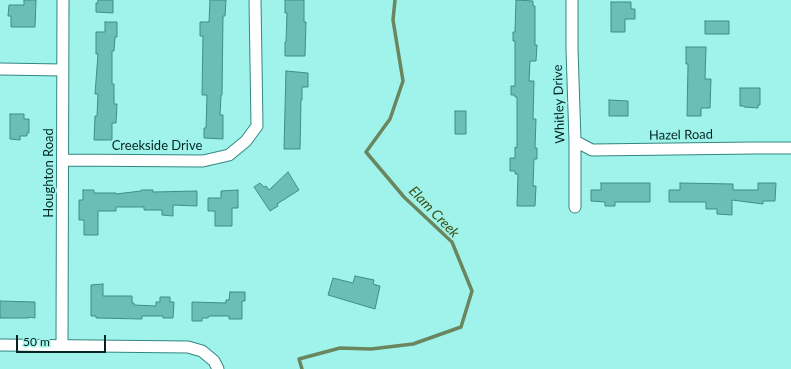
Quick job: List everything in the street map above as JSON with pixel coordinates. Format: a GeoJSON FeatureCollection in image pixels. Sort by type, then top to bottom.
{"type":"FeatureCollection","features":[{"type":"Feature","properties":{"kind":"street","name":"Houghton Road"},"geometry":{"type":"LineString","coordinates":[[62,346],[63,0]]}},
{"type":"Feature","properties":{"kind":"street","name":"Creekside Drive"},"geometry":{"type":"LineString","coordinates":[[63,160],[203,161],[229,156],[246,141],[257,126],[256,0]]}},
{"type":"Feature","properties":{"kind":"street","name":"Whitley Drive"},"geometry":{"type":"LineString","coordinates":[[572,0],[575,207]]}},
{"type":"Feature","properties":{"kind":"street"},"geometry":{"type":"LineString","coordinates":[[0,69],[63,70]]}},
{"type":"Feature","properties":{"kind":"street","name":"Hazel Road"},"geometry":{"type":"LineString","coordinates":[[575,140],[592,150],[791,148]]}},
{"type":"Feature","properties":{"kind":"street"},"geometry":{"type":"LineString","coordinates":[[0,345],[188,347],[202,351],[214,361],[218,369]]}},
{"type":"Feature","properties":{"kind":"building"},"geometry":{"type":"Polygon","coordinates":[[[24,0],[36,0],[35,27],[11,27],[11,16],[8,16],[9,5],[24,5],[24,0]]]}},
{"type":"Feature","properties":{"kind":"building"},"geometry":{"type":"Polygon","coordinates":[[[98,0],[113,0],[113,13],[96,12],[96,3],[98,3],[98,0]]]}},
{"type":"Feature","properties":{"kind":"building"},"geometry":{"type":"Polygon","coordinates":[[[210,0],[226,0],[225,16],[223,16],[222,95],[220,115],[223,115],[223,139],[204,138],[204,128],[206,128],[207,95],[202,95],[203,36],[200,36],[200,22],[209,22],[210,0]]]}},
{"type":"Feature","properties":{"kind":"building"},"geometry":{"type":"Polygon","coordinates":[[[285,0],[304,0],[304,22],[306,22],[305,56],[285,56],[287,13],[285,13],[285,0]]]}},
{"type":"Feature","properties":{"kind":"building"},"geometry":{"type":"Polygon","coordinates":[[[516,0],[533,1],[533,6],[535,6],[535,45],[537,45],[536,61],[530,61],[529,81],[534,81],[533,119],[536,119],[535,148],[537,148],[537,159],[534,159],[533,186],[536,186],[535,206],[517,206],[518,174],[515,174],[515,171],[510,171],[510,158],[515,158],[515,147],[517,148],[517,97],[515,97],[515,95],[511,95],[511,86],[515,86],[515,41],[513,41],[513,32],[515,32],[516,0]]]}},
{"type":"Feature","properties":{"kind":"building"},"geometry":{"type":"Polygon","coordinates":[[[611,2],[631,2],[631,9],[635,9],[635,19],[625,19],[625,32],[611,32],[611,2]]]}},
{"type":"Feature","properties":{"kind":"building"},"geometry":{"type":"Polygon","coordinates":[[[705,21],[729,21],[729,34],[705,34],[705,21]]]}},
{"type":"Feature","properties":{"kind":"building"},"geometry":{"type":"Polygon","coordinates":[[[105,22],[117,22],[117,37],[115,37],[114,51],[112,51],[112,84],[114,84],[114,104],[117,104],[116,123],[112,123],[112,140],[94,140],[98,94],[95,94],[98,54],[96,54],[96,32],[105,32],[105,22]]]}},
{"type":"Feature","properties":{"kind":"building"},"geometry":{"type":"Polygon","coordinates":[[[686,47],[706,47],[705,79],[711,79],[710,108],[701,108],[701,116],[687,116],[688,64],[686,64],[686,47]]]}},
{"type":"Feature","properties":{"kind":"building"},"geometry":{"type":"Polygon","coordinates":[[[286,71],[308,73],[308,87],[302,87],[300,149],[284,149],[286,71]]]}},
{"type":"Feature","properties":{"kind":"building"},"geometry":{"type":"Polygon","coordinates":[[[740,88],[760,88],[760,105],[758,105],[758,108],[740,106],[740,88]]]}},
{"type":"Feature","properties":{"kind":"building"},"geometry":{"type":"Polygon","coordinates":[[[609,100],[628,101],[628,116],[609,116],[609,100]]]}},
{"type":"Feature","properties":{"kind":"building"},"geometry":{"type":"Polygon","coordinates":[[[455,111],[466,111],[466,134],[455,134],[455,111]]]}},
{"type":"Feature","properties":{"kind":"building"},"geometry":{"type":"Polygon","coordinates":[[[10,114],[24,114],[24,119],[29,119],[29,133],[27,133],[27,136],[20,136],[20,140],[10,139],[10,114]]]}},
{"type":"Feature","properties":{"kind":"building"},"geometry":{"type":"Polygon","coordinates":[[[288,172],[299,190],[277,204],[278,206],[270,211],[254,187],[260,183],[264,187],[266,186],[269,190],[288,172]]]}},
{"type":"Feature","properties":{"kind":"building"},"geometry":{"type":"Polygon","coordinates":[[[601,183],[650,183],[650,202],[615,202],[615,206],[605,206],[605,202],[591,201],[591,190],[601,190],[601,183]]]}},
{"type":"Feature","properties":{"kind":"building"},"geometry":{"type":"Polygon","coordinates":[[[680,183],[733,184],[733,190],[758,190],[758,183],[776,183],[775,201],[763,201],[763,204],[732,200],[732,215],[717,214],[717,209],[706,209],[706,202],[669,202],[669,190],[680,190],[680,183]]]}},
{"type":"Feature","properties":{"kind":"building"},"geometry":{"type":"Polygon","coordinates":[[[83,190],[94,190],[94,193],[116,194],[141,190],[153,190],[153,192],[197,191],[197,206],[173,205],[173,216],[162,215],[162,210],[144,210],[144,207],[116,207],[116,211],[98,211],[98,235],[84,235],[84,220],[79,220],[79,200],[83,200],[83,190]]]}},
{"type":"Feature","properties":{"kind":"building"},"geometry":{"type":"Polygon","coordinates":[[[238,190],[238,208],[232,208],[232,226],[215,226],[215,211],[208,211],[208,198],[221,198],[221,191],[238,190]]]}},
{"type":"Feature","properties":{"kind":"building"},"geometry":{"type":"Polygon","coordinates":[[[355,276],[374,280],[373,284],[380,286],[375,309],[328,295],[333,278],[353,283],[355,276]]]}},
{"type":"Feature","properties":{"kind":"building"},"geometry":{"type":"Polygon","coordinates":[[[103,284],[103,296],[132,296],[132,303],[134,303],[134,305],[156,306],[156,302],[160,302],[160,297],[170,297],[170,302],[174,302],[173,318],[163,318],[163,316],[142,316],[142,319],[96,318],[96,316],[91,316],[91,285],[103,284]]]}},
{"type":"Feature","properties":{"kind":"building"},"geometry":{"type":"Polygon","coordinates":[[[230,292],[245,292],[245,301],[242,301],[242,319],[229,319],[229,316],[209,316],[208,318],[202,318],[202,321],[192,321],[192,302],[226,303],[226,300],[229,300],[230,292]]]}},
{"type":"Feature","properties":{"kind":"building"},"geometry":{"type":"Polygon","coordinates":[[[0,301],[35,302],[35,318],[0,318],[0,301]]]}},
{"type":"Feature","properties":{"kind":"waterway","name":"Elam Creek"},"geometry":{"type":"LineString","coordinates":[[302,369],[299,359],[340,348],[371,349],[413,344],[461,327],[472,291],[452,242],[404,197],[366,152],[390,119],[403,81],[393,20],[395,0]]}}]}
